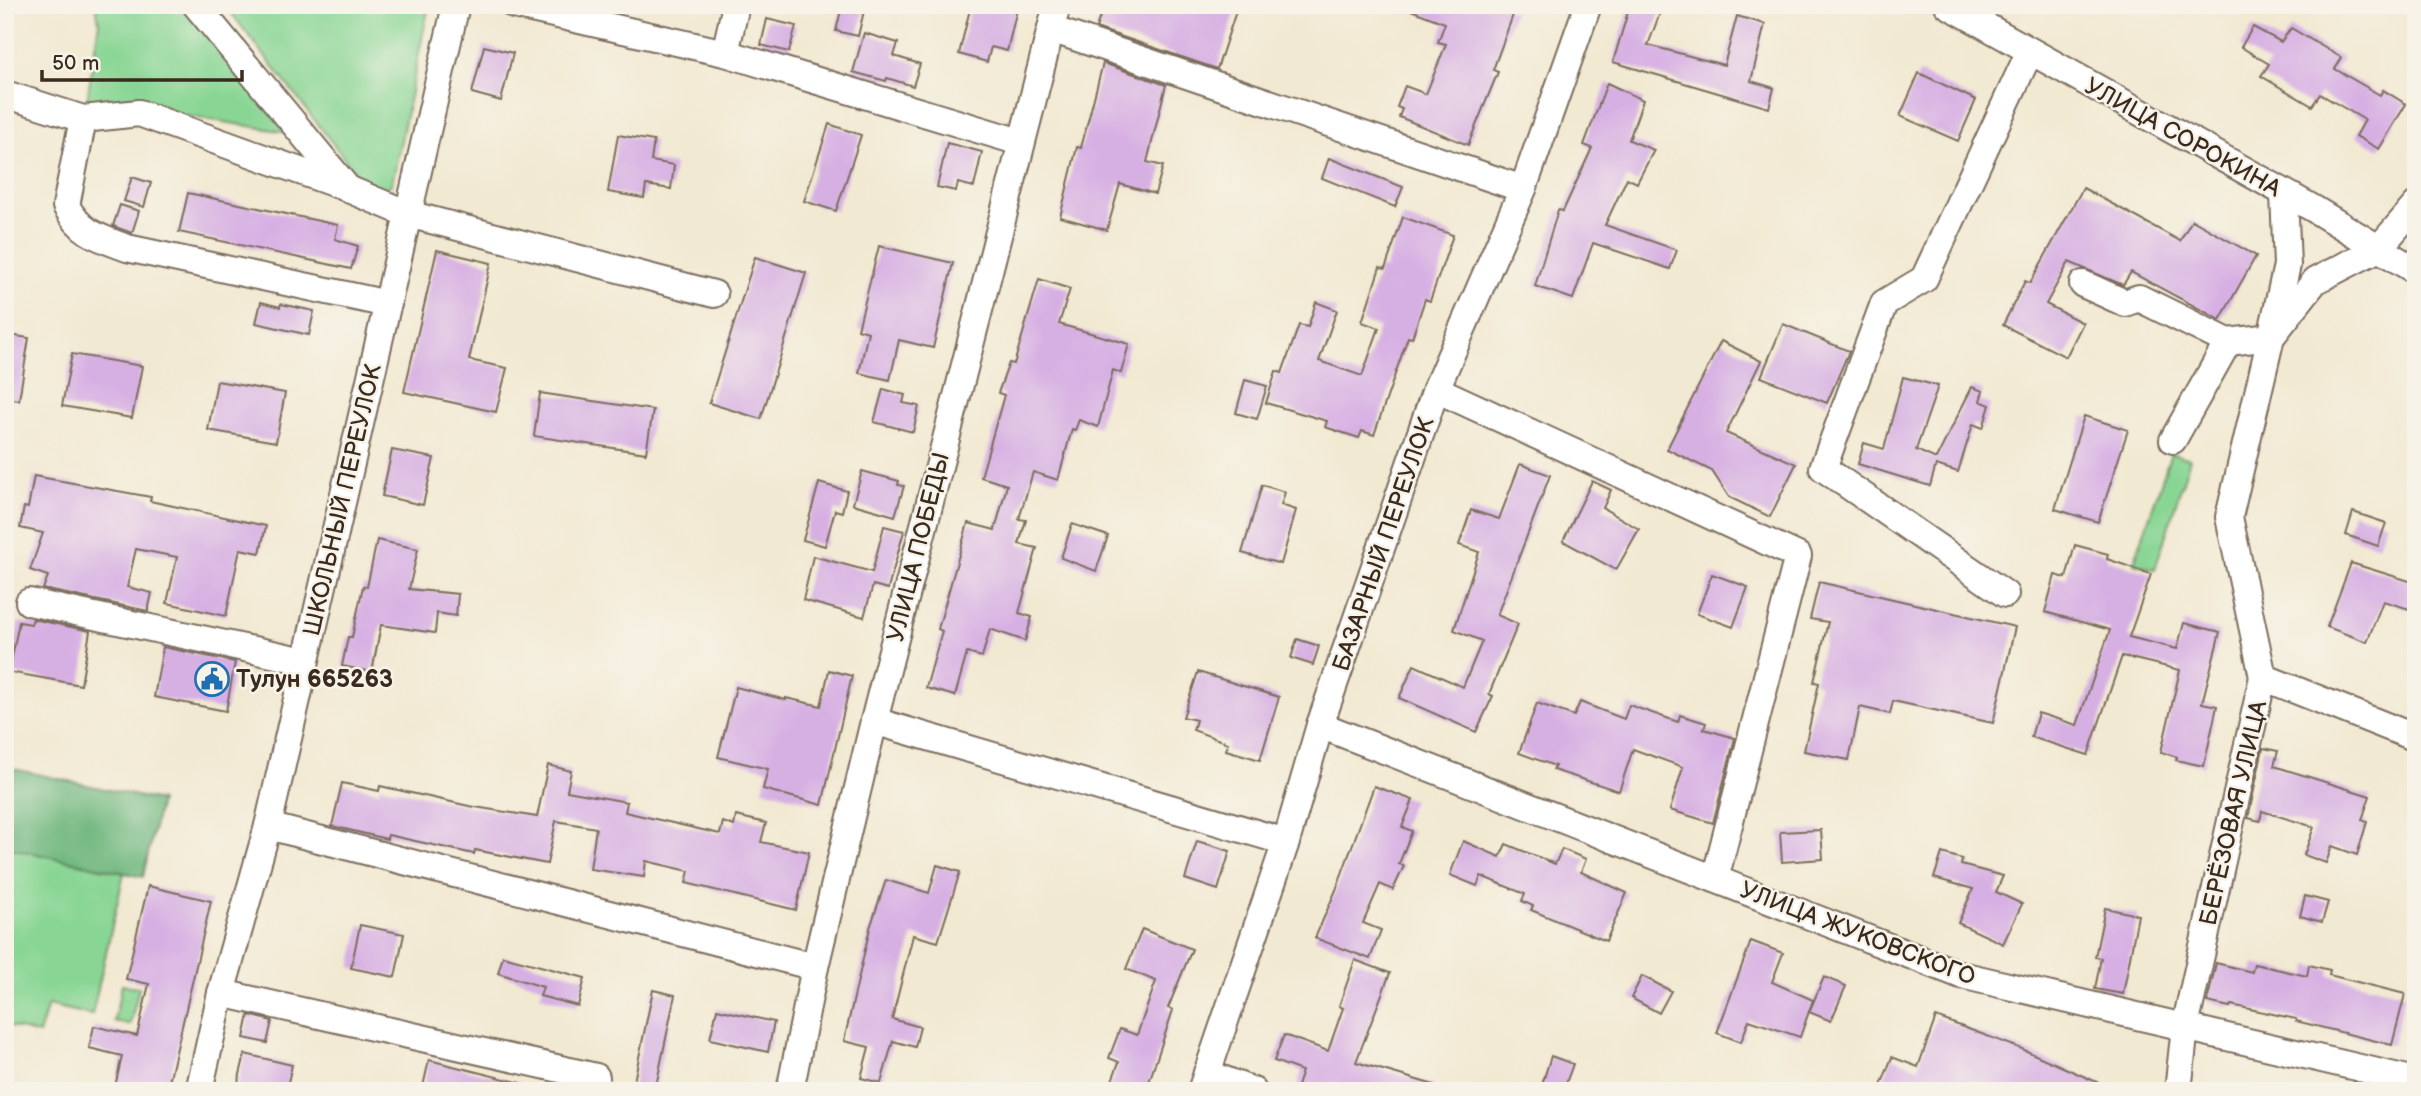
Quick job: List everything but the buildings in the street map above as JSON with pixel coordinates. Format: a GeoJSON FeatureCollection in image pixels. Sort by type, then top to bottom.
{"type":"FeatureCollection","features":[{"type":"Feature","properties":{"kind":"street"},"geometry":{"type":"LineString","coordinates":[[197,5],[348,189]]}},
{"type":"Feature","properties":{"kind":"street","name":"ШКОЛЬНЫЙ ПЕРЕУЛОК"},"geometry":{"type":"LineString","coordinates":[[199,1091],[221,993],[268,827],[456,5]]}},
{"type":"Feature","properties":{"kind":"street"},"geometry":{"type":"LineString","coordinates":[[514,5],[725,53],[1020,142]]}},
{"type":"Feature","properties":{"kind":"street"},"geometry":{"type":"LineString","coordinates":[[725,53],[736,5]]}},
{"type":"Feature","properties":{"kind":"street","name":"БАЗАРНЫЙ ПЕРЕУЛОК"},"geometry":{"type":"LineString","coordinates":[[1204,1082],[1286,842],[1320,725],[1436,389],[1522,189],[1588,5]]}},
{"type":"Feature","properties":{"kind":"street","name":"УЛИЦА СОРОКИНА"},"geometry":{"type":"LineString","coordinates":[[1948,5],[2416,271]]}},
{"type":"Feature","properties":{"kind":"street"},"geometry":{"type":"LineString","coordinates":[[1054,17],[1522,189]]}},
{"type":"Feature","properties":{"kind":"street","name":"УЛИЦА ПОБЕДЫ"},"geometry":{"type":"LineString","coordinates":[[790,1091],[815,967],[874,722],[1054,17]]}},
{"type":"Feature","properties":{"kind":"street"},"geometry":{"type":"LineString","coordinates":[[2005,594],[1824,467],[1884,303],[1924,279],[2030,51]]}},
{"type":"Feature","properties":{"kind":"street"},"geometry":{"type":"LineString","coordinates":[[5,94],[83,119],[139,113],[348,189],[408,214],[714,294]]}},
{"type":"Feature","properties":{"kind":"street"},"geometry":{"type":"LineString","coordinates":[[83,119],[66,206],[76,223],[91,234],[127,248],[388,304]]}},
{"type":"Feature","properties":{"kind":"street"},"geometry":{"type":"LineString","coordinates":[[2263,677],[2229,517],[2287,265],[2284,194]]}},
{"type":"Feature","properties":{"kind":"street"},"geometry":{"type":"LineString","coordinates":[[2083,284],[2125,303],[2138,298],[2228,342],[2271,337],[2315,281],[2379,248],[2416,205]]}},
{"type":"Feature","properties":{"kind":"street"},"geometry":{"type":"LineString","coordinates":[[2173,440],[2228,342]]}},
{"type":"Feature","properties":{"kind":"street"},"geometry":{"type":"LineString","coordinates":[[1436,389],[1798,556],[1716,879]]}},
{"type":"Feature","properties":{"kind":"street"},"geometry":{"type":"LineString","coordinates":[[29,602],[305,661]]}},
{"type":"Feature","properties":{"kind":"street","name":"БЕРЁЗОВАЯ УЛИЦА"},"geometry":{"type":"LineString","coordinates":[[2178,1091],[2185,1027],[2263,677],[2416,738]]}},
{"type":"Feature","properties":{"kind":"street"},"geometry":{"type":"LineString","coordinates":[[874,722],[1286,842]]}},
{"type":"Feature","properties":{"kind":"street","name":"УЛИЦА ЖУКОВСКОГО"},"geometry":{"type":"LineString","coordinates":[[1320,725],[1961,975],[2416,1081]]}},
{"type":"Feature","properties":{"kind":"street"},"geometry":{"type":"LineString","coordinates":[[268,827],[815,967]]}},
{"type":"Feature","properties":{"kind":"street"},"geometry":{"type":"LineString","coordinates":[[221,993],[595,1084]]}},
{"type":"Feature","properties":{"kind":"street"},"geometry":{"type":"LineString","coordinates":[[1204,1082],[1253,1091]]}},
{"type":"Feature","properties":{"kind":"green space"},"geometry":{"type":"Polygon","coordinates":[[[96,5],[182,5],[286,132],[87,100],[99,22],[96,5]]]}},
{"type":"Feature","properties":{"kind":"green space"},"geometry":{"type":"Polygon","coordinates":[[[225,5],[429,5],[392,183],[389,186],[381,191],[369,190],[225,5]]]}},
{"type":"Feature","properties":{"kind":"green space"},"geometry":{"type":"Polygon","coordinates":[[[2171,453],[2190,459],[2155,569],[2134,563],[2171,453]]]}},
{"type":"Feature","properties":{"kind":"green space"},"geometry":{"type":"Polygon","coordinates":[[[5,767],[160,801],[143,877],[5,847],[5,767]]]}},
{"type":"Feature","properties":{"kind":"green space"},"geometry":{"type":"Polygon","coordinates":[[[5,847],[124,873],[92,1015],[48,1005],[39,1034],[5,1025],[5,847]]]}},
{"type":"Feature","properties":{"kind":"green space"},"geometry":{"type":"Polygon","coordinates":[[[122,984],[139,988],[130,1025],[114,1021],[122,984]]]}},
{"type":"Feature","properties":{"kind":"place","name":"Тулун 665263"},"geometry":{"type":"Point","coordinates":[212,679]}}]}
